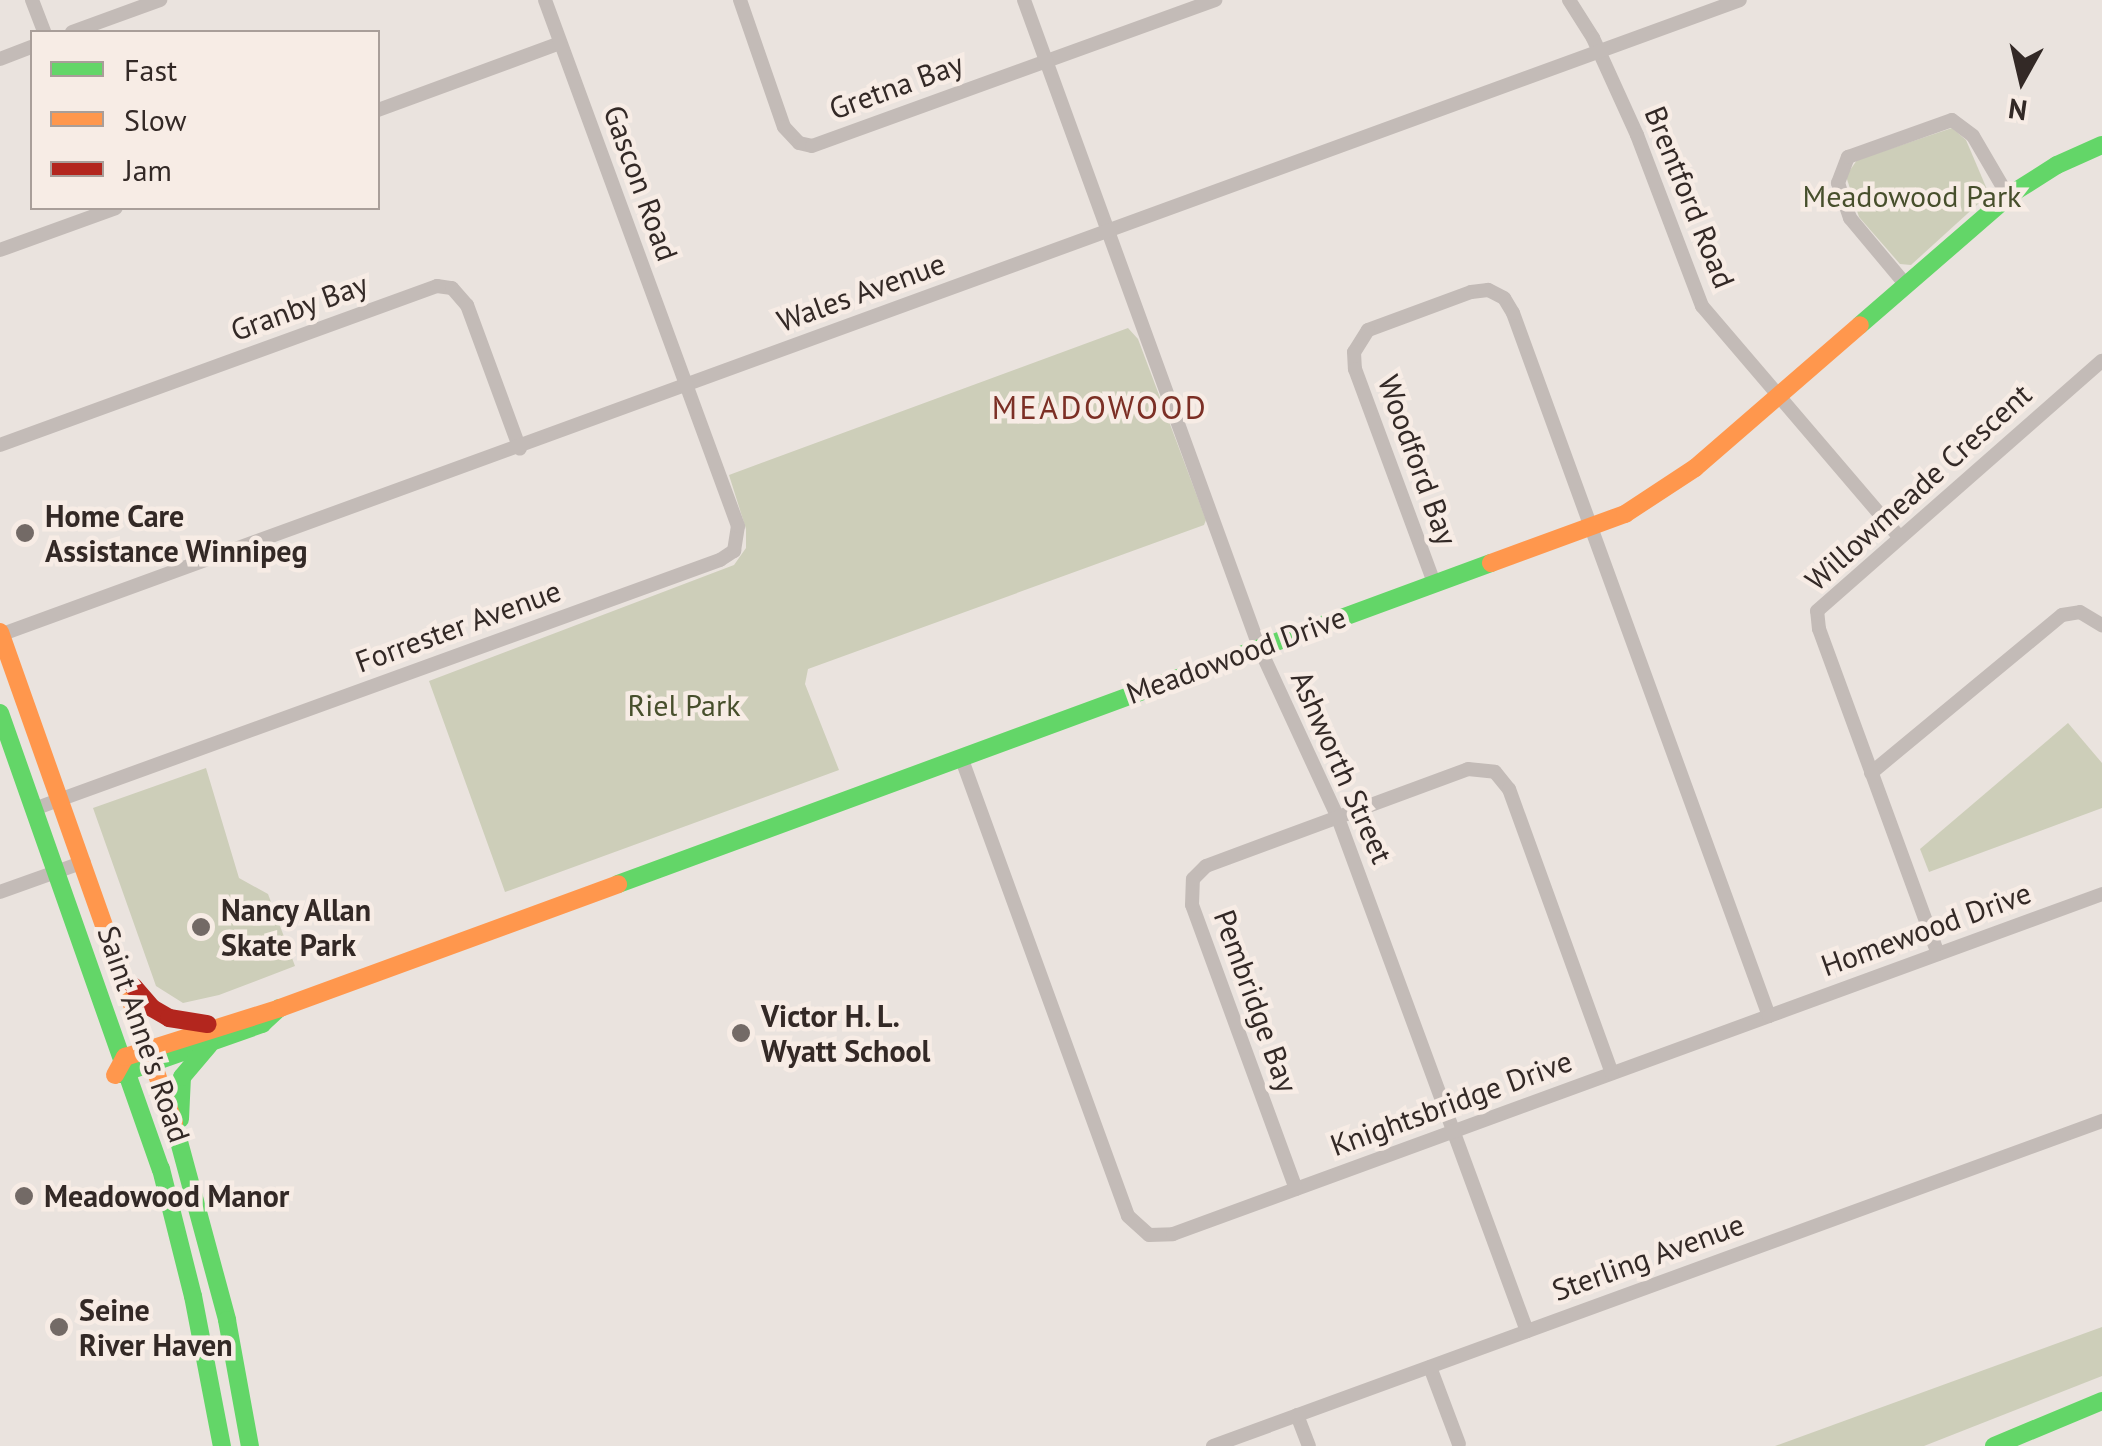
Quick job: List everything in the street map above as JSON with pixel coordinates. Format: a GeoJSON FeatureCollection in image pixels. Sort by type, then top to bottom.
{"type":"FeatureCollection","features":[{"type":"Feature","properties":{"kind":"street"},"geometry":{"type":"LineString","coordinates":[[32,0],[43,30]]}},
{"type":"Feature","properties":{"kind":"street"},"geometry":{"type":"LineString","coordinates":[[78,30],[160,0]]}},
{"type":"Feature","properties":{"kind":"street","name":"Gascon Road"},"geometry":{"type":"LineString","coordinates":[[545,0],[684,386]]}},
{"type":"Feature","properties":{"kind":"street","name":"Gretna Bay"},"geometry":{"type":"LineString","coordinates":[[740,0],[784,127],[800,143],[812,146],[1046,60]]}},
{"type":"Feature","properties":{"kind":"street","name":"Ashworth Street"},"geometry":{"type":"LineString","coordinates":[[1024,0],[1260,647],[1338,818],[1527,1331]]}},
{"type":"Feature","properties":{"kind":"street"},"geometry":{"type":"LineString","coordinates":[[1046,60],[1215,0]]}},
{"type":"Feature","properties":{"kind":"street","name":"Brentford Road"},"geometry":{"type":"LineString","coordinates":[[1569,0],[1600,52],[1637,135],[1702,306],[1898,537]]}},
{"type":"Feature","properties":{"kind":"street","name":"Wales Avenue"},"geometry":{"type":"LineString","coordinates":[[0,634],[520,448],[1740,0]]}},
{"type":"Feature","properties":{"kind":"street"},"geometry":{"type":"LineString","coordinates":[[380,109],[560,44]]}},
{"type":"Feature","properties":{"kind":"street"},"geometry":{"type":"LineString","coordinates":[[0,59],[30,48]]}},
{"type":"Feature","properties":{"kind":"street"},"geometry":{"type":"LineString","coordinates":[[1906,285],[1850,218],[1838,183],[1848,157],[1952,120],[1974,136],[2008,196]]}},
{"type":"Feature","properties":{"kind":"street","name":"Meadowood Drive"},"geometry":{"type":"LineString","coordinates":[[127,1064],[217,1032],[262,1024],[280,1008],[1638,508],[1672,487],[2008,196],[2057,165],[2102,144]]}},
{"type":"Feature","properties":{"kind":"street"},"geometry":{"type":"LineString","coordinates":[[0,250],[110,210]]}},
{"type":"Feature","properties":{"kind":"street","name":"Granby Bay"},"geometry":{"type":"LineString","coordinates":[[0,445],[437,286],[459,292],[467,304],[520,448]]}},
{"type":"Feature","properties":{"kind":"street","name":"Woodford Bay"},"geometry":{"type":"LineString","coordinates":[[1434,584],[1355,368],[1354,352],[1368,330],[1471,292],[1496,294],[1513,313],[1591,527]]}},
{"type":"Feature","properties":{"kind":"street","name":"Willowmeade Crescent"},"geometry":{"type":"LineString","coordinates":[[1938,954],[1819,630],[1817,611],[2102,361]]}},
{"type":"Feature","properties":{"kind":"street","name":"Forrester Avenue"},"geometry":{"type":"LineString","coordinates":[[34,809],[727,556],[734,551],[738,526],[684,386]]}},
{"type":"Feature","properties":{"kind":"street"},"geometry":{"type":"LineString","coordinates":[[1591,527],[1769,1016]]}},
{"type":"Feature","properties":{"kind":"street"},"geometry":{"type":"LineString","coordinates":[[1871,773],[2062,615],[2080,612],[2102,625]]}},
{"type":"Feature","properties":{"kind":"street","name":"Saint Anne's Road"},"geometry":{"type":"LineString","coordinates":[[0,634],[154,1055],[184,1149],[211,1251],[250,1446]]}},
{"type":"Feature","properties":{"kind":"street","name":"Saint Anne's Road"},"geometry":{"type":"LineString","coordinates":[[0,714],[127,1064],[172,1205],[222,1446]]}},
{"type":"Feature","properties":{"kind":"street","name":"Knightsbridge Drive"},"geometry":{"type":"LineString","coordinates":[[961,757],[1132,1224],[1149,1235],[1164,1236],[1769,1016]]}},
{"type":"Feature","properties":{"kind":"street","name":"Pembridge Bay"},"geometry":{"type":"LineString","coordinates":[[1296,1189],[1192,905],[1190,887],[1206,866],[1475,768],[1502,777],[1612,1073]]}},
{"type":"Feature","properties":{"kind":"street"},"geometry":{"type":"LineString","coordinates":[[0,892],[84,862]]}},
{"type":"Feature","properties":{"kind":"street","name":"Homewood Drive"},"geometry":{"type":"LineString","coordinates":[[1769,1016],[2102,894]]}},
{"type":"Feature","properties":{"kind":"street"},"geometry":{"type":"LineString","coordinates":[[122,966],[152,1008],[178,1022],[217,1032],[182,1077],[178,1107],[184,1149]]}},
{"type":"Feature","properties":{"kind":"street","name":"Sterling Avenue"},"geometry":{"type":"LineString","coordinates":[[1213,1446],[2102,1121]]}},
{"type":"Feature","properties":{"kind":"street"},"geometry":{"type":"LineString","coordinates":[[1430,1367],[1458,1444]]}},
{"type":"Feature","properties":{"kind":"street"},"geometry":{"type":"LineString","coordinates":[[215,1406],[242,1398]]}},
{"type":"Feature","properties":{"kind":"street"},"geometry":{"type":"LineString","coordinates":[[1994,1446],[2102,1401]]}},
{"type":"Feature","properties":{"kind":"street"},"geometry":{"type":"LineString","coordinates":[[1298,1415],[1309,1446]]}},
{"type":"Feature","properties":{"kind":"green space","name":"Meadowood Park"},"geometry":{"type":"Polygon","coordinates":[[[1952,128],[1966,140],[1989,194],[1911,265],[1900,264],[1859,217],[1846,176],[1857,160],[1952,128]]]}},
{"type":"Feature","properties":{"kind":"green space","name":"Riel Park"},"geometry":{"type":"Polygon","coordinates":[[[1128,328],[1138,339],[1206,520],[1204,525],[808,669],[805,684],[839,770],[505,892],[429,681],[734,565],[746,548],[746,529],[729,475],[1128,328]]]}},
{"type":"Feature","properties":{"kind":"green space"},"geometry":{"type":"Polygon","coordinates":[[[2068,723],[2102,763],[2102,808],[1929,872],[1920,849],[2068,723]]]}},
{"type":"Feature","properties":{"kind":"green space"},"geometry":{"type":"Polygon","coordinates":[[[206,768],[239,878],[268,894],[295,966],[219,995],[183,1003],[156,986],[93,808],[206,768]]]}},
{"type":"Feature","properties":{"kind":"green space"},"geometry":{"type":"Polygon","coordinates":[[[2102,1327],[2102,1376],[1924,1446],[1775,1446],[2102,1327]]]}},
{"type":"Feature","properties":{"kind":"traffic: fast"},"geometry":{"type":"LineString","coordinates":[[1860,325],[2011,194],[2057,165],[2102,145]]}},
{"type":"Feature","properties":{"kind":"traffic: fast"},"geometry":{"type":"LineString","coordinates":[[618,884],[1491,563]]}},
{"type":"Feature","properties":{"kind":"traffic: fast"},"geometry":{"type":"LineString","coordinates":[[0,713],[161,1169],[193,1296],[222,1446]]}},
{"type":"Feature","properties":{"kind":"traffic: fast"},"geometry":{"type":"LineString","coordinates":[[120,1074],[262,1024],[279,1008]]}},
{"type":"Feature","properties":{"kind":"traffic: fast"},"geometry":{"type":"LineString","coordinates":[[180,1119],[182,1077],[209,1045]]}},
{"type":"Feature","properties":{"kind":"traffic: fast"},"geometry":{"type":"LineString","coordinates":[[174,1123],[227,1320],[250,1446]]}},
{"type":"Feature","properties":{"kind":"traffic: fast"},"geometry":{"type":"LineString","coordinates":[[1994,1446],[2102,1401]]}},
{"type":"Feature","properties":{"kind":"traffic: slow"},"geometry":{"type":"LineString","coordinates":[[1491,563],[1625,514],[1695,468],[1860,325]]}},
{"type":"Feature","properties":{"kind":"traffic: slow"},"geometry":{"type":"LineString","coordinates":[[0,632],[174,1123]]}},
{"type":"Feature","properties":{"kind":"traffic: slow"},"geometry":{"type":"LineString","coordinates":[[115,1075],[125,1057],[280,1008],[618,884]]}},
{"type":"Feature","properties":{"kind":"traffic: jam"},"geometry":{"type":"LineString","coordinates":[[133,986],[152,1008],[169,1018],[208,1024]]}},
{"type":"Feature","properties":{"kind":"place","name":"Home Care Assistance Winnipeg"},"geometry":{"type":"Point","coordinates":[25,533]}},
{"type":"Feature","properties":{"kind":"place","name":"Nancy Allan Skate Park"},"geometry":{"type":"Point","coordinates":[201,927]}},
{"type":"Feature","properties":{"kind":"place","name":"Victor H. L. Wyatt School"},"geometry":{"type":"Point","coordinates":[741,1033]}},
{"type":"Feature","properties":{"kind":"place","name":"Meadowood Manor"},"geometry":{"type":"Point","coordinates":[24,1196]}},
{"type":"Feature","properties":{"kind":"place","name":"Seine River Haven"},"geometry":{"type":"Point","coordinates":[59,1327]}},
{"type":"Feature","properties":{"kind":"district","name":"MEADOWOOD"},"geometry":{"type":"Point","coordinates":[1100,407]}}]}
